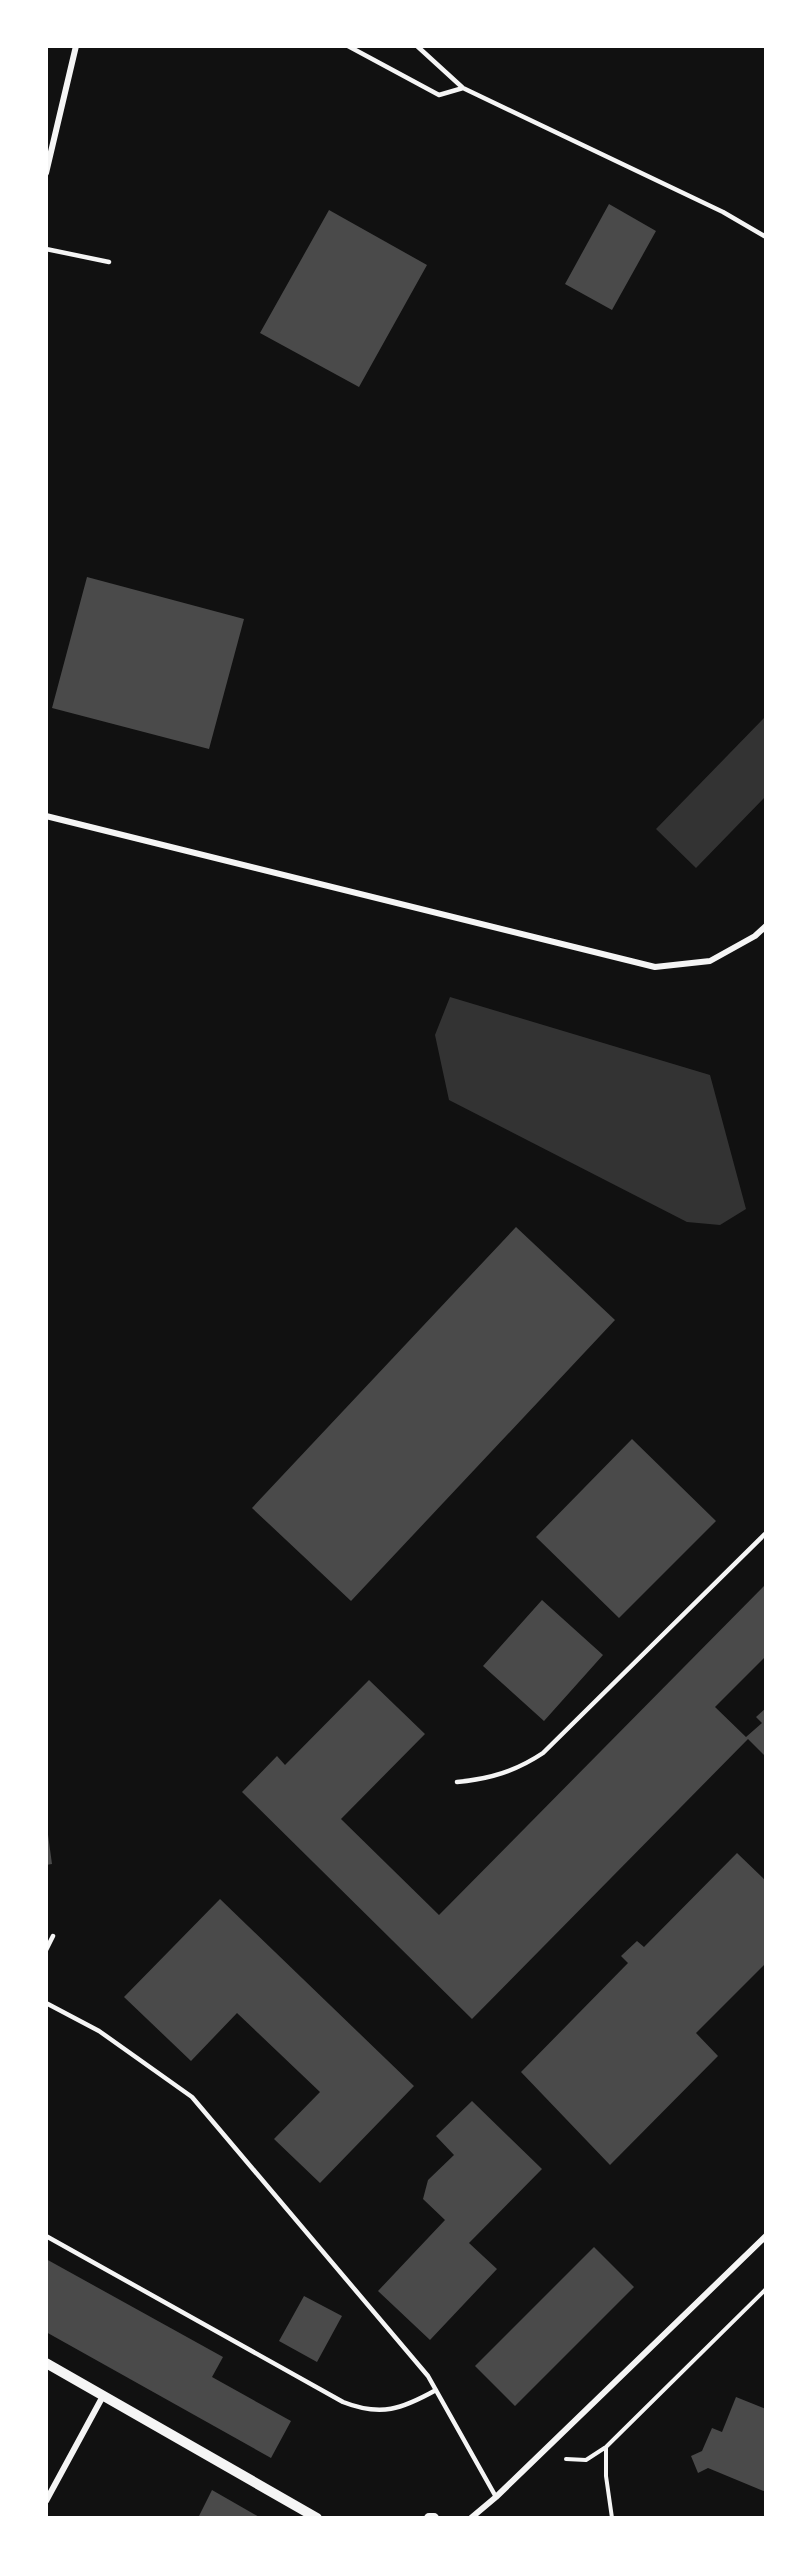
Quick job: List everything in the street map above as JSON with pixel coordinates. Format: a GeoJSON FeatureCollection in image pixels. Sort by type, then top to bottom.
{"type":"FeatureCollection","features":[{"type":"Feature","properties":{"kind":"street"},"geometry":{"type":"LineString","coordinates":[[46,172],[76,46]]}},
{"type":"Feature","properties":{"kind":"street"},"geometry":{"type":"LineString","coordinates":[[46,816],[655,967],[710,961],[755,936],[765,926]]}},
{"type":"Feature","properties":{"kind":"street"},"geometry":{"type":"LineString","coordinates":[[471,2517],[496,2497],[765,2236]]}},
{"type":"Feature","properties":{"kind":"street"},"geometry":{"type":"LineString","coordinates":[[46,2363],[318,2517]]}},
{"type":"Feature","properties":{"kind":"street"},"geometry":{"type":"LineString","coordinates":[[46,2501],[103,2396]]}},
{"type":"Feature","properties":{"kind":"lane"},"geometry":{"type":"LineString","coordinates":[[348,46],[439,95],[463,88]]}},
{"type":"Feature","properties":{"kind":"lane"},"geometry":{"type":"LineString","coordinates":[[417,46],[463,88],[712,207],[765,237]]}},
{"type":"Feature","properties":{"kind":"lane"},"geometry":{"type":"LineString","coordinates":[[46,249],[109,262]]}},
{"type":"Feature","properties":{"kind":"lane"},"geometry":{"type":"LineString","coordinates":[[457,1782],[484,1780],[509,1772],[543,1753],[765,1533]]}},
{"type":"Feature","properties":{"kind":"lane"},"geometry":{"type":"LineString","coordinates":[[46,1950],[53,1936]]}},
{"type":"Feature","properties":{"kind":"lane"},"geometry":{"type":"LineString","coordinates":[[46,2003],[99,2031],[192,2097],[428,2376],[496,2497]]}},
{"type":"Feature","properties":{"kind":"lane"},"geometry":{"type":"LineString","coordinates":[[46,2236],[343,2402],[363,2410],[395,2409],[436,2390]]}},
{"type":"Feature","properties":{"kind":"path"},"geometry":{"type":"LineString","coordinates":[[560,2457],[586,2460],[606,2447],[765,2289]]}},
{"type":"Feature","properties":{"kind":"path"},"geometry":{"type":"LineString","coordinates":[[606,2447],[606,2476],[612,2517]]}},
{"type":"Feature","properties":{"kind":"shaded area"},"geometry":{"type":"Polygon","coordinates":[[[765,717],[765,797],[696,868],[656,829],[765,717]]]}},
{"type":"Feature","properties":{"kind":"shaded area"},"geometry":{"type":"Polygon","coordinates":[[[450,997],[710,1075],[746,1209],[720,1225],[687,1222],[449,1100],[435,1035],[450,997]]]}},
{"type":"Feature","properties":{"kind":"building"},"geometry":{"type":"Polygon","coordinates":[[[609,204],[656,231],[612,310],[565,284],[609,204]]]}},
{"type":"Feature","properties":{"kind":"building"},"geometry":{"type":"Polygon","coordinates":[[[329,210],[427,265],[359,387],[260,333],[329,210]]]}},
{"type":"Feature","properties":{"kind":"building"},"geometry":{"type":"Polygon","coordinates":[[[87,577],[244,619],[209,749],[52,708],[87,577]]]}},
{"type":"Feature","properties":{"kind":"building"},"geometry":{"type":"Polygon","coordinates":[[[516,1227],[615,1320],[351,1601],[252,1508],[516,1227]]]}},
{"type":"Feature","properties":{"kind":"building"},"geometry":{"type":"Polygon","coordinates":[[[632,1439],[716,1521],[619,1618],[536,1537],[632,1439]]]}},
{"type":"Feature","properties":{"kind":"building"},"geometry":{"type":"Polygon","coordinates":[[[766,1584],[766,1656],[715,1707],[746,1737],[762,1723],[756,1717],[766,1708],[766,1757],[748,1739],[472,2019],[242,1792],[277,1756],[285,1765],[369,1680],[425,1734],[341,1819],[439,1915],[766,1584]]]}},
{"type":"Feature","properties":{"kind":"building"},"geometry":{"type":"Polygon","coordinates":[[[542,1600],[603,1655],[544,1721],[483,1666],[542,1600]]]}},
{"type":"Feature","properties":{"kind":"building"},"geometry":{"type":"Polygon","coordinates":[[[46,1820],[52,1864],[46,1865],[46,1820]]]}},
{"type":"Feature","properties":{"kind":"building"},"geometry":{"type":"Polygon","coordinates":[[[737,1853],[766,1881],[766,1963],[696,2033],[718,2056],[610,2165],[521,2072],[628,1963],[621,1956],[637,1941],[644,1947],[737,1853]]]}},
{"type":"Feature","properties":{"kind":"building"},"geometry":{"type":"Polygon","coordinates":[[[220,1899],[414,2086],[320,2183],[274,2139],[320,2092],[237,2013],[191,2061],[124,1997],[220,1899]]]}},
{"type":"Feature","properties":{"kind":"building"},"geometry":{"type":"Polygon","coordinates":[[[472,2101],[542,2169],[469,2243],[497,2269],[430,2340],[378,2291],[445,2220],[423,2199],[428,2180],[454,2155],[436,2136],[472,2101]]]}},
{"type":"Feature","properties":{"kind":"building"},"geometry":{"type":"Polygon","coordinates":[[[594,2247],[634,2287],[515,2406],[475,2366],[594,2247]]]}},
{"type":"Feature","properties":{"kind":"building"},"geometry":{"type":"Polygon","coordinates":[[[46,2259],[223,2357],[212,2377],[291,2421],[271,2458],[46,2332],[46,2259]]]}},
{"type":"Feature","properties":{"kind":"building"},"geometry":{"type":"Polygon","coordinates":[[[304,2296],[342,2316],[317,2362],[279,2341],[304,2296]]]}},
{"type":"Feature","properties":{"kind":"building"},"geometry":{"type":"Polygon","coordinates":[[[736,2397],[766,2409],[766,2492],[708,2468],[698,2473],[691,2456],[702,2451],[712,2428],[722,2432],[736,2397]]]}},
{"type":"Feature","properties":{"kind":"building"},"geometry":{"type":"Polygon","coordinates":[[[212,2490],[261,2518],[198,2518],[212,2490]]]}}]}
